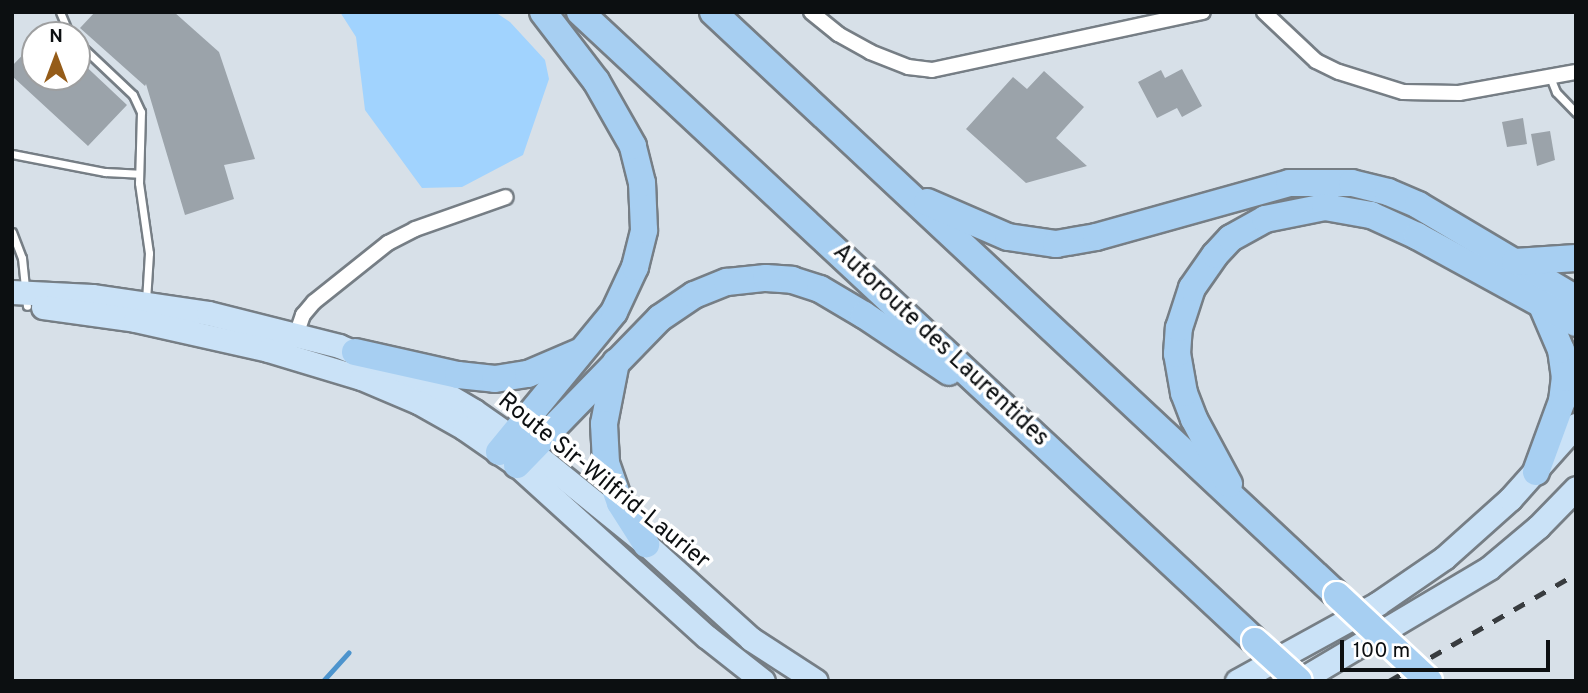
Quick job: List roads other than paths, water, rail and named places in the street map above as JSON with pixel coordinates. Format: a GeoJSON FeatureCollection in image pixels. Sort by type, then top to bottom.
{"type":"FeatureCollection","features":[{"type":"Feature","properties":{"kind":"highway"},"geometry":{"type":"LineString","coordinates":[[514,451],[584,350],[608,323],[631,279],[644,230],[644,199],[639,167],[622,123],[590,71],[543,12]]}},
{"type":"Feature","properties":{"kind":"highway","name":"Autoroute des Laurentides"},"geometry":{"type":"LineString","coordinates":[[580,12],[1299,681]]}},
{"type":"Feature","properties":{"kind":"highway"},"geometry":{"type":"LineString","coordinates":[[713,12],[1429,681]]}},
{"type":"Feature","properties":{"kind":"highway"},"geometry":{"type":"LineString","coordinates":[[908,194],[997,233],[1031,242],[1056,244],[1104,236],[1282,184],[1340,181],[1396,195],[1576,299]]}},
{"type":"Feature","properties":{"kind":"highway"},"geometry":{"type":"LineString","coordinates":[[1240,504],[1188,405],[1180,379],[1177,341],[1186,301],[1199,276],[1222,247],[1242,231],[1265,219],[1304,209],[1325,207],[1359,211],[1417,236],[1576,323]]}},
{"type":"Feature","properties":{"kind":"highway"},"geometry":{"type":"LineString","coordinates":[[1515,262],[1576,258]]}},
{"type":"Feature","properties":{"kind":"highway"},"geometry":{"type":"LineString","coordinates":[[514,451],[616,362],[660,318],[694,295],[741,279],[781,279],[806,284],[834,296],[1013,415]]}},
{"type":"Feature","properties":{"kind":"highway"},"geometry":{"type":"LineString","coordinates":[[1536,472],[1562,401],[1565,378],[1561,350],[1541,303]]}},
{"type":"Feature","properties":{"kind":"highway"},"geometry":{"type":"LineString","coordinates":[[355,352],[458,375],[495,379],[528,374],[584,350]]}},
{"type":"Feature","properties":{"kind":"highway"},"geometry":{"type":"LineString","coordinates":[[616,362],[606,410],[604,452],[616,493],[646,544]]}},
{"type":"Feature","properties":{"kind":"main road","name":"Route Sir-Wilfrid-Laurier"},"geometry":{"type":"LineString","coordinates":[[19,299],[145,312],[293,345],[355,352],[425,382],[514,451],[646,544],[751,639],[816,681]]}},
{"type":"Feature","properties":{"kind":"main road","name":"Route Sir-Wilfrid-Laurier"},"geometry":{"type":"LineString","coordinates":[[293,345],[401,394],[514,451],[715,644],[763,681]]}},
{"type":"Feature","properties":{"kind":"main road"},"geometry":{"type":"LineString","coordinates":[[1237,681],[1350,620],[1422,574],[1483,525],[1536,472],[1576,425]]}},
{"type":"Feature","properties":{"kind":"main road"},"geometry":{"type":"LineString","coordinates":[[1299,681],[1489,568],[1538,527],[1576,488]]}},
{"type":"Feature","properties":{"kind":"street"},"geometry":{"type":"LineString","coordinates":[[811,12],[838,34],[870,52],[908,67],[932,70],[1203,12]]}},
{"type":"Feature","properties":{"kind":"street"},"geometry":{"type":"LineString","coordinates":[[1264,12],[1316,61],[1339,72],[1403,92],[1459,93],[1576,72]]}},
{"type":"Feature","properties":{"kind":"street"},"geometry":{"type":"LineString","coordinates":[[293,345],[303,315],[314,302],[388,243],[415,229],[506,197]]}},
{"type":"Feature","properties":{"kind":"lane"},"geometry":{"type":"LineString","coordinates":[[91,56],[138,102],[141,112],[139,174],[149,253],[145,312]]}},
{"type":"Feature","properties":{"kind":"lane"},"geometry":{"type":"LineString","coordinates":[[1550,77],[1556,92],[1576,113]]}},
{"type":"Feature","properties":{"kind":"lane"},"geometry":{"type":"LineString","coordinates":[[12,154],[104,172],[139,174]]}},
{"type":"Feature","properties":{"kind":"lane"},"geometry":{"type":"LineString","coordinates":[[12,232],[22,258],[19,299]]}},
{"type":"Feature","properties":{"kind":"waterway"},"geometry":{"type":"LineString","coordinates":[[323,681],[348,653]]}},
{"type":"Feature","properties":{"kind":"railway"},"geometry":{"type":"LineString","coordinates":[[1389,681],[1576,574]]}}]}
